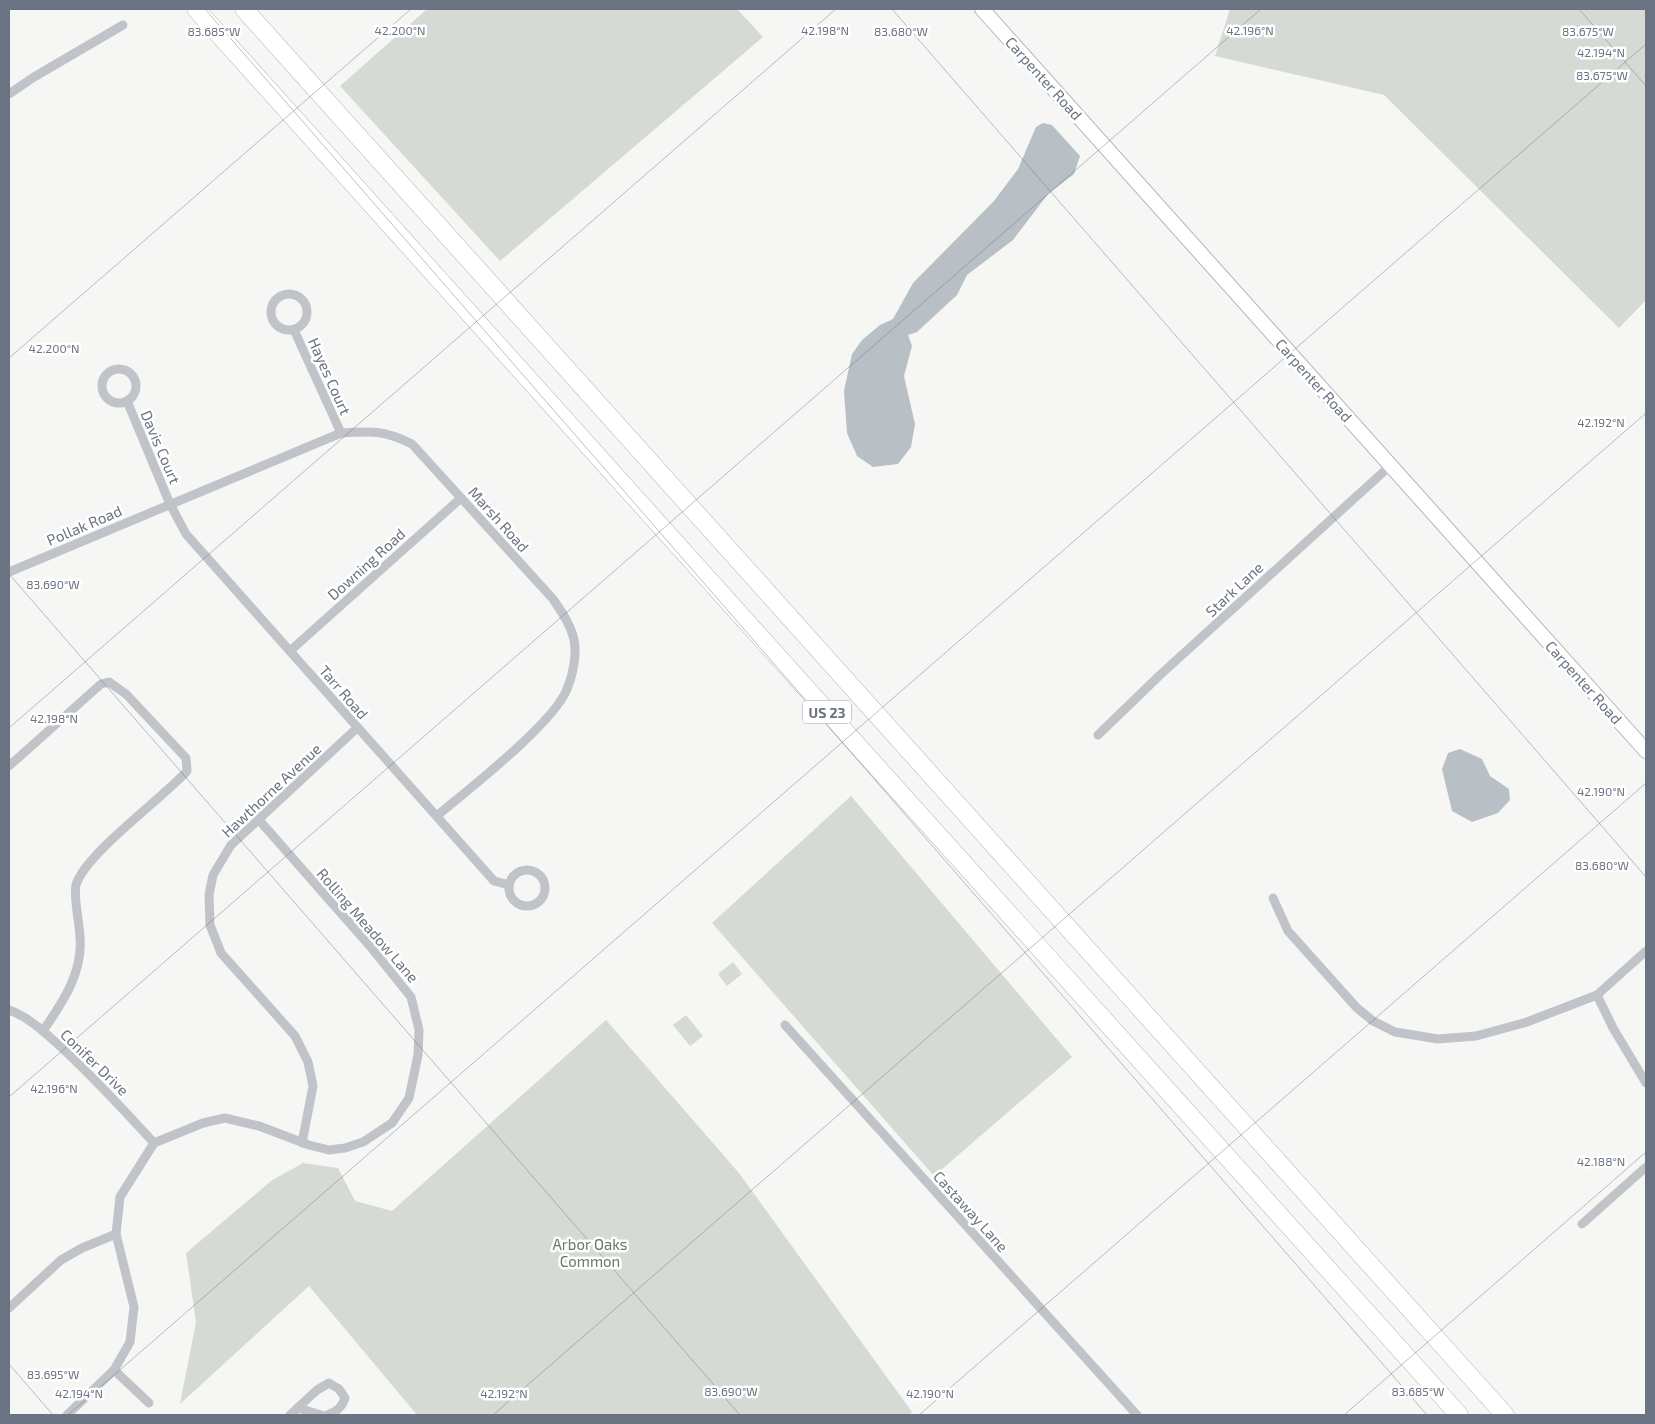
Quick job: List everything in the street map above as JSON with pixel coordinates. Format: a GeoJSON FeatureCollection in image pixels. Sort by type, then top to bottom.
{"type":"FeatureCollection","features":[{"type":"Feature","properties":{"kind":"highway","name":"US 23"},"geometry":{"type":"LineString","coordinates":[[196,9],[1459,1415]]}},
{"type":"Feature","properties":{"kind":"highway","name":"US 23"},"geometry":{"type":"LineString","coordinates":[[244,9],[1505,1415]]}},
{"type":"Feature","properties":{"kind":"main road","name":"Carpenter Road"},"geometry":{"type":"LineString","coordinates":[[982,9],[1646,751]]}},
{"type":"Feature","properties":{"kind":"street"},"geometry":{"type":"LineString","coordinates":[[9,94],[34,77],[122,26]]}},
{"type":"Feature","properties":{"kind":"street","name":"Hayes Court"},"geometry":{"type":"LineString","coordinates":[[288,293],[300,296],[304,300],[308,312],[304,323],[294,330],[282,329],[276,326],[271,315],[273,303],[277,298],[288,293]]}},
{"type":"Feature","properties":{"kind":"street","name":"Hayes Court"},"geometry":{"type":"LineString","coordinates":[[294,330],[341,433]]}},
{"type":"Feature","properties":{"kind":"street","name":"Davis Court"},"geometry":{"type":"LineString","coordinates":[[127,401],[170,504]]}},
{"type":"Feature","properties":{"kind":"street","name":"Marsh Road"},"geometry":{"type":"LineString","coordinates":[[170,504],[341,433],[373,430],[397,436],[412,444],[553,599],[565,617],[574,640],[574,664],[567,691],[547,718],[438,815]]}},
{"type":"Feature","properties":{"kind":"street","name":"Stark Lane"},"geometry":{"type":"LineString","coordinates":[[1098,735],[1196,642],[1391,465]]}},
{"type":"Feature","properties":{"kind":"street","name":"Downing Road"},"geometry":{"type":"LineString","coordinates":[[290,651],[461,498]]}},
{"type":"Feature","properties":{"kind":"street","name":"Pollak Road"},"geometry":{"type":"LineString","coordinates":[[9,572],[170,504]]}},
{"type":"Feature","properties":{"kind":"street","name":"Tarr Road"},"geometry":{"type":"LineString","coordinates":[[170,504],[186,534],[200,552],[357,728],[438,815],[494,880],[509,885]]}},
{"type":"Feature","properties":{"kind":"street"},"geometry":{"type":"LineString","coordinates":[[9,766],[101,684],[110,682],[126,694],[186,758],[187,771],[90,862],[76,885],[81,940],[78,968],[67,994],[43,1031]]}},
{"type":"Feature","properties":{"kind":"street","name":"Hawthorne Avenue"},"geometry":{"type":"LineString","coordinates":[[302,1143],[312,1097],[312,1073],[308,1062],[295,1036],[222,953],[210,925],[208,895],[213,875],[231,845],[357,728]]}},
{"type":"Feature","properties":{"kind":"street","name":"Rolling Meadow Lane"},"geometry":{"type":"LineString","coordinates":[[154,1143],[203,1122],[225,1118],[259,1126],[302,1143],[329,1150],[345,1148],[363,1142],[392,1123],[409,1098],[418,1055],[419,1030],[416,1012],[406,989],[259,820]]}},
{"type":"Feature","properties":{"kind":"street"},"geometry":{"type":"LineString","coordinates":[[531,870],[541,876],[544,881],[545,893],[538,903],[526,906],[515,902],[511,897],[509,885],[511,880],[520,872],[531,870]]}},
{"type":"Feature","properties":{"kind":"street"},"geometry":{"type":"LineString","coordinates":[[1273,898],[1288,931],[1357,1008],[1374,1021],[1395,1032],[1438,1039],[1476,1036],[1527,1022],[1598,995],[1646,951]]}},
{"type":"Feature","properties":{"kind":"street"},"geometry":{"type":"LineString","coordinates":[[1598,995],[1613,1028],[1646,1083]]}},
{"type":"Feature","properties":{"kind":"street","name":"Conifer Drive"},"geometry":{"type":"LineString","coordinates":[[9,1010],[22,1015],[43,1031],[105,1089],[154,1143]]}},
{"type":"Feature","properties":{"kind":"street","name":"Castaway Lane"},"geometry":{"type":"LineString","coordinates":[[785,1025],[1137,1415]]}},
{"type":"Feature","properties":{"kind":"street"},"geometry":{"type":"LineString","coordinates":[[67,1415],[114,1370],[130,1342],[134,1308],[116,1234],[120,1197],[154,1143]]}},
{"type":"Feature","properties":{"kind":"street"},"geometry":{"type":"LineString","coordinates":[[1582,1224],[1646,1167]]}},
{"type":"Feature","properties":{"kind":"street"},"geometry":{"type":"LineString","coordinates":[[9,1308],[61,1260],[82,1248],[116,1234]]}},
{"type":"Feature","properties":{"kind":"street"},"geometry":{"type":"LineString","coordinates":[[114,1370],[149,1403]]}},
{"type":"Feature","properties":{"kind":"street"},"geometry":{"type":"LineString","coordinates":[[290,1415],[317,1390],[329,1384],[339,1389],[345,1398],[342,1405],[333,1413],[327,1415]]}},
{"type":"Feature","properties":{"kind":"street"},"geometry":{"type":"LineString","coordinates":[[298,1408],[321,1415]]}},
{"type":"Feature","properties":{"kind":"green space"},"geometry":{"type":"Polygon","coordinates":[[[427,9],[737,9],[763,37],[500,261],[340,86],[427,9]]]}},
{"type":"Feature","properties":{"kind":"green space"},"geometry":{"type":"Polygon","coordinates":[[[1230,9],[1646,9],[1646,300],[1619,328],[1384,95],[1215,56],[1230,9]]]}},
{"type":"Feature","properties":{"kind":"green space"},"geometry":{"type":"Polygon","coordinates":[[[851,796],[1072,1057],[934,1176],[712,923],[851,796]]]}},
{"type":"Feature","properties":{"kind":"green space"},"geometry":{"type":"Polygon","coordinates":[[[733,962],[742,974],[727,986],[718,974],[733,962]]]}},
{"type":"Feature","properties":{"kind":"green space"},"geometry":{"type":"Polygon","coordinates":[[[686,1015],[703,1036],[690,1046],[673,1025],[686,1015]]]}},
{"type":"Feature","properties":{"kind":"green space","name":"Arbor Oaks Common"},"geometry":{"type":"Polygon","coordinates":[[[606,1020],[739,1173],[912,1412],[909,1415],[417,1415],[309,1286],[180,1404],[196,1322],[186,1253],[271,1181],[303,1163],[338,1168],[355,1201],[392,1211],[606,1020]]]}},
{"type":"Feature","properties":{"kind":"shaded area"},"geometry":{"type":"Polygon","coordinates":[[[1043,123],[1052,125],[1080,156],[1074,174],[1048,194],[1013,240],[967,275],[957,295],[917,332],[908,335],[912,346],[904,376],[915,424],[911,447],[898,464],[873,467],[857,456],[847,433],[844,391],[852,354],[862,340],[880,325],[893,319],[913,283],[994,201],[1018,169],[1036,127],[1043,123]]]}},
{"type":"Feature","properties":{"kind":"shaded area"},"geometry":{"type":"Polygon","coordinates":[[[1460,749],[1482,759],[1490,776],[1509,789],[1510,800],[1498,813],[1472,822],[1452,811],[1442,769],[1448,753],[1460,749]]]}}]}
